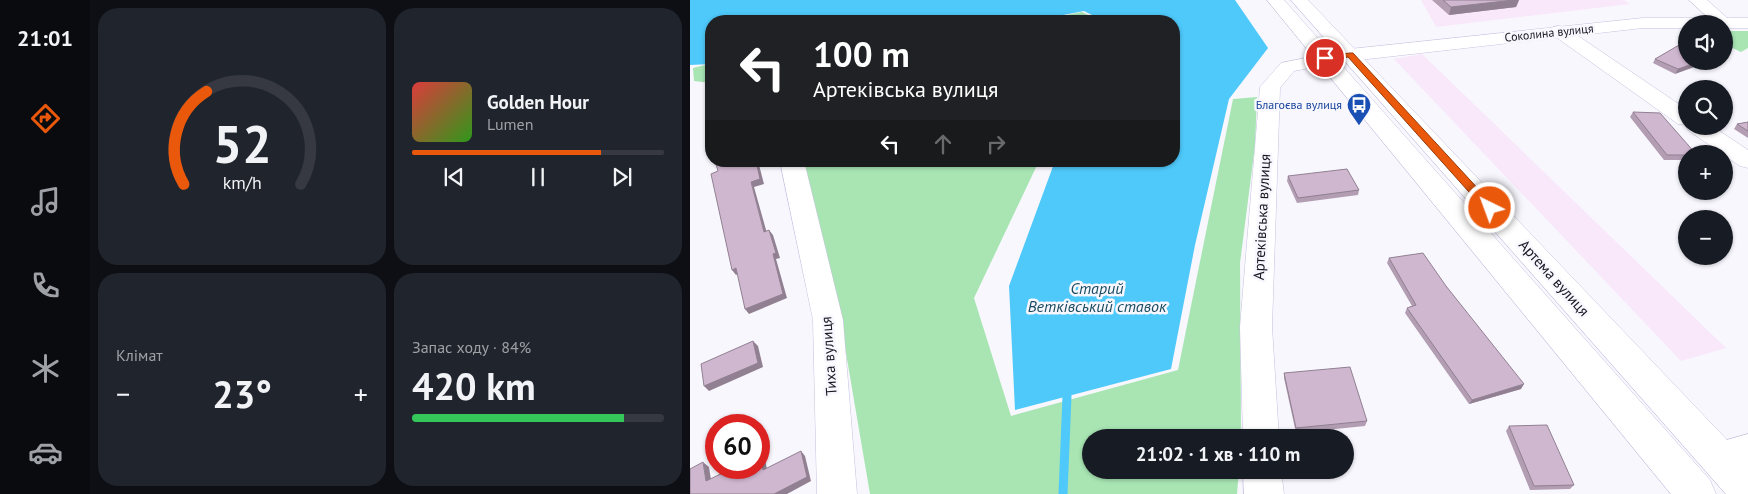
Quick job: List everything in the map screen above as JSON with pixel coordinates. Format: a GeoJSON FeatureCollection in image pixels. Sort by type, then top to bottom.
{"type":"FeatureCollection","features":[{"type":"Feature","properties":{"kind":"street","name":"Артема вулиця"},"geometry":{"type":"LineString","coordinates":[[1274,0],[1338,57],[1734,456],[1748,490]]}},
{"type":"Feature","properties":{"kind":"street","name":"Артема вулиця"},"geometry":{"type":"LineString","coordinates":[[1299,0],[1338,57],[1696,494]]}},
{"type":"Feature","properties":{"kind":"street"},"geometry":{"type":"LineString","coordinates":[[1697,0],[1715,15]]}},
{"type":"Feature","properties":{"kind":"street","name":"Соколина вулиця"},"geometry":{"type":"LineString","coordinates":[[1338,57],[1559,31],[1643,23],[1678,23]]}},
{"type":"Feature","properties":{"kind":"street","name":"Соколина вулиця"},"geometry":{"type":"LineString","coordinates":[[1733,23],[1748,23]]}},
{"type":"Feature","properties":{"kind":"street"},"geometry":{"type":"LineString","coordinates":[[1559,31],[1678,113]]}},
{"type":"Feature","properties":{"kind":"street","name":"Артеківська вулиця"},"geometry":{"type":"LineString","coordinates":[[1261,429],[1256,327],[1270,87],[1288,67],[1338,57]]}},
{"type":"Feature","properties":{"kind":"street"},"geometry":{"type":"LineString","coordinates":[[1710,135],[1748,161]]}},
{"type":"Feature","properties":{"kind":"street","name":"Тиха вулиця"},"geometry":{"type":"LineString","coordinates":[[793,167],[828,320],[838,494]]}},
{"type":"Feature","properties":{"kind":"street"},"geometry":{"type":"LineString","coordinates":[[1263,479],[1264,494]]}},
{"type":"Feature","properties":{"kind":"shaded area"},"geometry":{"type":"Polygon","coordinates":[[[1421,0],[1624,0],[1630,4],[1436,27],[1421,0]]]}},
{"type":"Feature","properties":{"kind":"shaded area"},"geometry":{"type":"Polygon","coordinates":[[[1422,54],[1726,348],[1681,361],[1394,59],[1422,54]]]}},
{"type":"Feature","properties":{"kind":"green space"},"geometry":{"type":"Polygon","coordinates":[[[1082,12],[1088,15],[1067,15],[1082,12]]]}},
{"type":"Feature","properties":{"kind":"green space"},"geometry":{"type":"Polygon","coordinates":[[[1733,31],[1748,31],[1748,48],[1741,52],[1733,48],[1733,31]]]}},
{"type":"Feature","properties":{"kind":"green space"},"geometry":{"type":"Polygon","coordinates":[[[705,65],[705,82],[694,81],[693,68],[705,65]]]}},
{"type":"Feature","properties":{"kind":"green space"},"geometry":{"type":"Polygon","coordinates":[[[1257,97],[1255,146],[1240,263],[1241,429],[1082,429],[1082,479],[1238,479],[1237,494],[870,494],[840,318],[802,167],[1036,167],[974,298],[1011,416],[1178,370],[1233,99],[1257,97]]]}},
{"type":"Feature","properties":{"kind":"water","name":"Старий Ветківський ставок"},"geometry":{"type":"Polygon","coordinates":[[[690,0],[1235,0],[1268,48],[1229,99],[1195,245],[1171,369],[1015,410],[1009,286],[1053,167],[1180,167],[1180,15],[1092,15],[1084,11],[1063,15],[705,15],[705,64],[690,65],[690,0]]]}},
{"type":"Feature","properties":{"kind":"building"},"geometry":{"type":"Polygon","coordinates":[[[1443,0],[1514,0],[1451,7],[1443,0]]]}},
{"type":"Feature","properties":{"kind":"building"},"geometry":{"type":"Polygon","coordinates":[[[1678,46],[1678,69],[1655,59],[1678,46]]]}},
{"type":"Feature","properties":{"kind":"building"},"geometry":{"type":"Polygon","coordinates":[[[1633,112],[1660,113],[1688,145],[1678,145],[1678,155],[1667,155],[1633,112]]]}},
{"type":"Feature","properties":{"kind":"building"},"geometry":{"type":"Polygon","coordinates":[[[1748,122],[1748,131],[1737,124],[1748,122]]]}},
{"type":"Feature","properties":{"kind":"building"},"geometry":{"type":"Polygon","coordinates":[[[717,167],[757,167],[760,179],[751,182],[764,232],[769,230],[776,253],[773,254],[783,294],[745,309],[736,268],[732,270],[711,174],[718,171],[717,167]]]}},
{"type":"Feature","properties":{"kind":"building"},"geometry":{"type":"Polygon","coordinates":[[[1347,169],[1359,190],[1298,198],[1288,176],[1347,169]]]}},
{"type":"Feature","properties":{"kind":"building"},"geometry":{"type":"Polygon","coordinates":[[[1423,253],[1446,286],[1524,384],[1472,400],[1407,308],[1416,305],[1389,258],[1423,253]]]}},
{"type":"Feature","properties":{"kind":"building"},"geometry":{"type":"Polygon","coordinates":[[[753,341],[758,363],[704,386],[701,364],[753,341]]]}},
{"type":"Feature","properties":{"kind":"building"},"geometry":{"type":"Polygon","coordinates":[[[1350,367],[1367,421],[1296,428],[1284,373],[1350,367]]]}},
{"type":"Feature","properties":{"kind":"building"},"geometry":{"type":"Polygon","coordinates":[[[1547,425],[1574,485],[1534,486],[1509,426],[1547,425]]]}},
{"type":"Feature","properties":{"kind":"building"},"geometry":{"type":"Polygon","coordinates":[[[801,451],[807,477],[774,494],[690,494],[690,469],[703,462],[706,481],[710,479],[770,479],[770,466],[801,451]]]}},
{"type":"Feature","properties":{"kind":"waterway"},"geometry":{"type":"LineString","coordinates":[[1063,494],[1067,396]]}},
{"type":"Feature","properties":{"kind":"place","name":"Благоєва вулиця"},"geometry":{"type":"Point","coordinates":[1359,126]}},
{"type":"Feature","properties":{"kind":"route"},"geometry":{"type":"LineString","coordinates":[[1325,58],[1350,55],[1490,208]]}}]}
